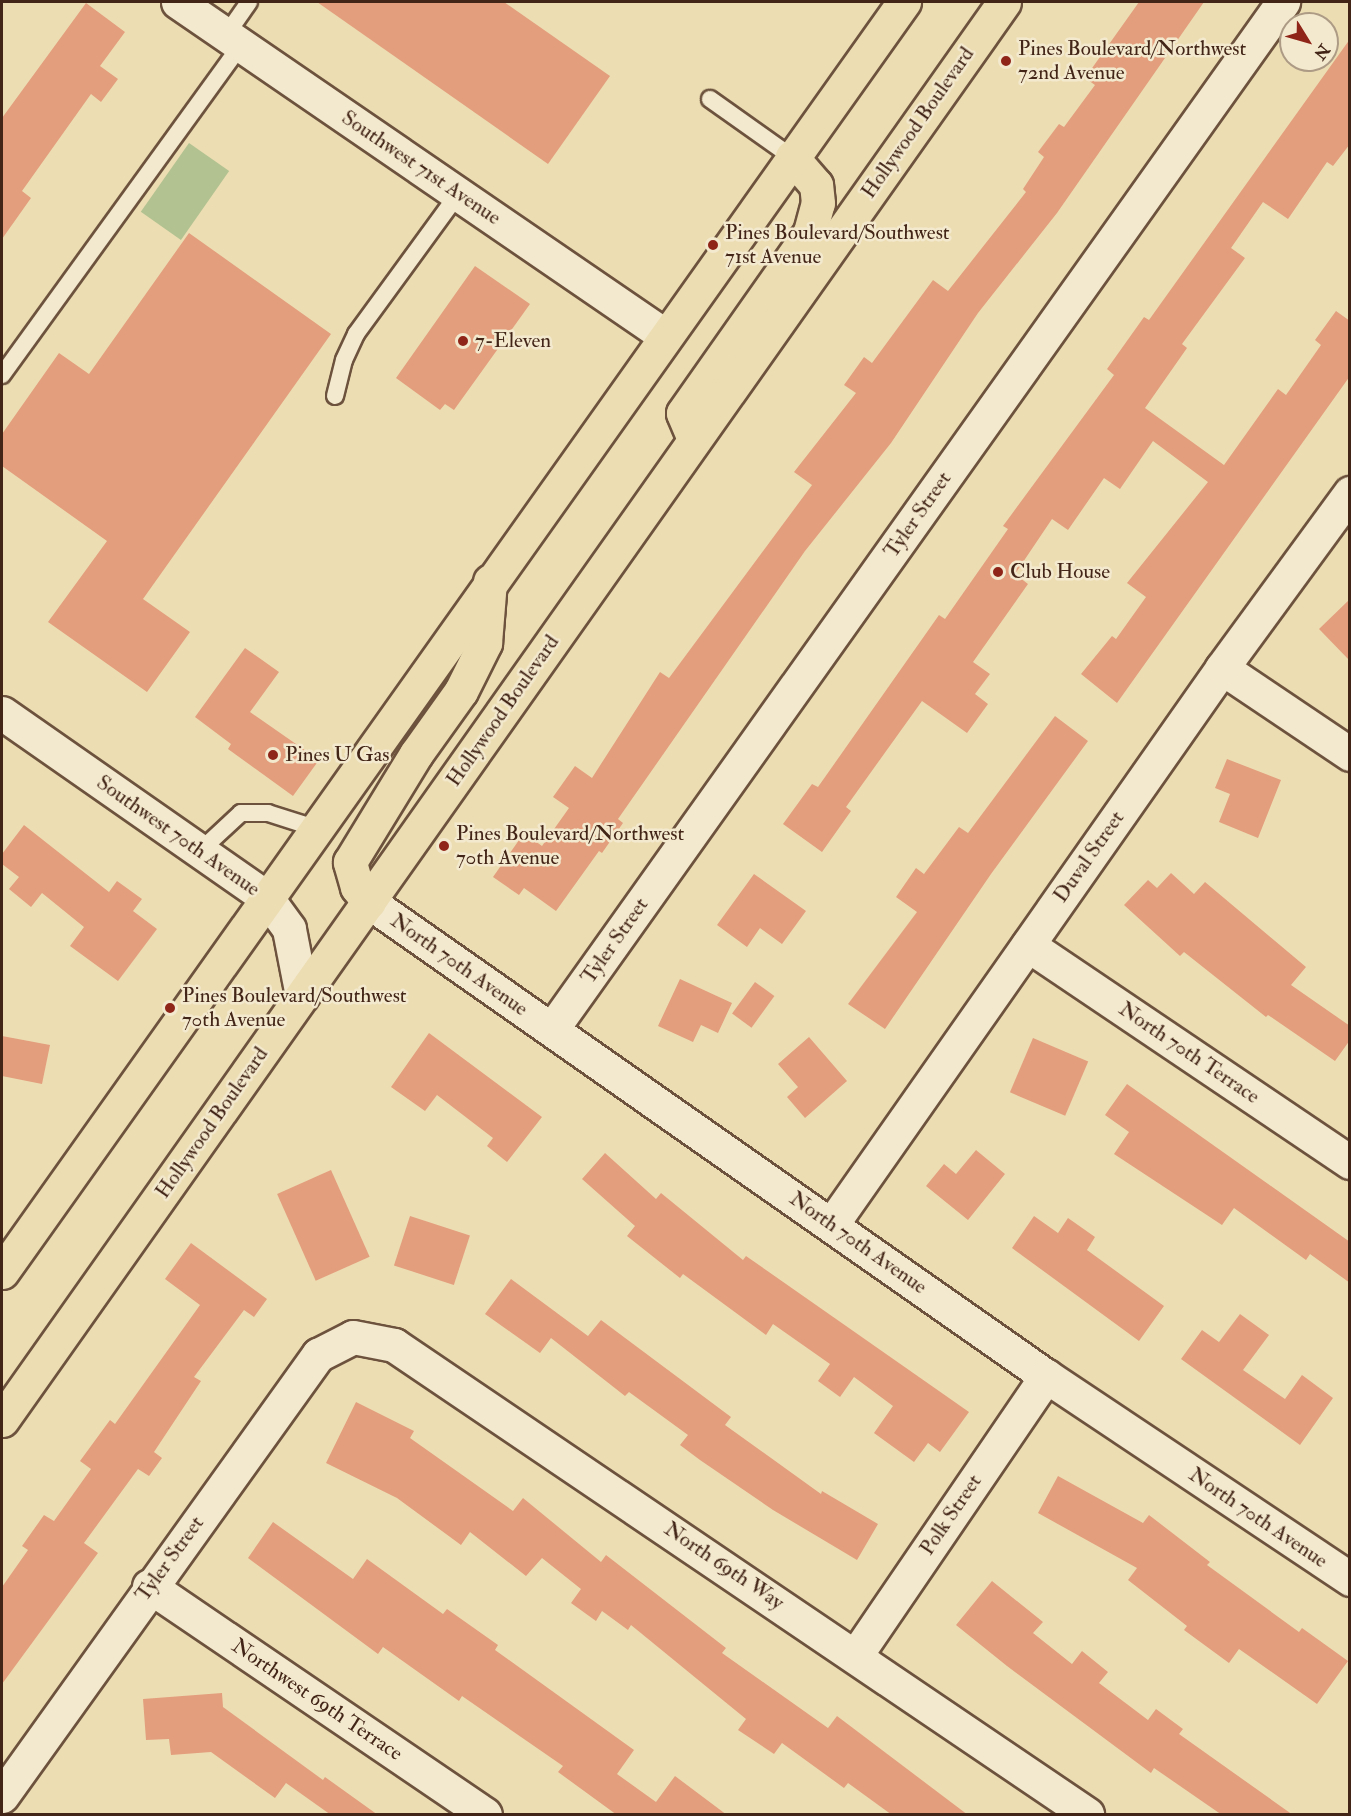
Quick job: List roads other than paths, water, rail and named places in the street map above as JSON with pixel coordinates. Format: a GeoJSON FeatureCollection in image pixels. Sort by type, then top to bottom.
{"type":"FeatureCollection","features":[{"type":"Feature","properties":{"kind":"highway"},"geometry":{"type":"LineString","coordinates":[[2,1272],[490,579],[904,2]]}},
{"type":"Feature","properties":{"kind":"highway","name":"Hollywood Boulevard"},"geometry":{"type":"LineString","coordinates":[[2,1420],[1004,2]]}},
{"type":"Feature","properties":{"kind":"highway"},"geometry":{"type":"LineString","coordinates":[[694,439],[683,413],[810,232],[818,203],[816,184],[792,157]]}},
{"type":"Feature","properties":{"kind":"highway"},"geometry":{"type":"LineString","coordinates":[[369,902],[357,887],[350,862],[397,783],[461,691],[485,643],[490,579]]}},
{"type":"Feature","properties":{"kind":"street","name":"Southwest 71st Avenue"},"geometry":{"type":"LineString","coordinates":[[178,2],[664,335]]}},
{"type":"Feature","properties":{"kind":"street","name":"Tyler Street"},"geometry":{"type":"LineString","coordinates":[[552,1029],[1283,2]]}},
{"type":"Feature","properties":{"kind":"street","name":"Duval Street"},"geometry":{"type":"LineString","coordinates":[[832,1224],[1222,668],[1350,493]]}},
{"type":"Feature","properties":{"kind":"street"},"geometry":{"type":"LineString","coordinates":[[1222,668],[1350,754]]}},
{"type":"Feature","properties":{"kind":"street","name":"Southwest 70th Avenue"},"geometry":{"type":"LineString","coordinates":[[2,713],[266,897],[289,929],[302,996]]}},
{"type":"Feature","properties":{"kind":"street","name":"North 70th Avenue"},"geometry":{"type":"LineString","coordinates":[[369,902],[1046,1376],[1350,1579]]}},
{"type":"Feature","properties":{"kind":"street","name":"North 70th Terrace"},"geometry":{"type":"LineString","coordinates":[[1028,945],[1350,1162]]}},
{"type":"Feature","properties":{"kind":"street","name":"Tyler Street"},"geometry":{"type":"LineString","coordinates":[[2,1796],[149,1587],[318,1355],[352,1337]]}},
{"type":"Feature","properties":{"kind":"street","name":"North 69th Way"},"geometry":{"type":"LineString","coordinates":[[352,1337],[394,1345],[856,1655],[1087,1815]]}},
{"type":"Feature","properties":{"kind":"street","name":"Polk Street"},"geometry":{"type":"LineString","coordinates":[[856,1655],[1046,1376]]}},
{"type":"Feature","properties":{"kind":"street","name":"Northwest 69th Terrace"},"geometry":{"type":"LineString","coordinates":[[149,1587],[485,1815]]}},
{"type":"Feature","properties":{"kind":"lane"},"geometry":{"type":"LineString","coordinates":[[2,375],[234,40],[249,2]]}},
{"type":"Feature","properties":{"kind":"lane"},"geometry":{"type":"LineString","coordinates":[[710,99],[792,157]]}},
{"type":"Feature","properties":{"kind":"lane"},"geometry":{"type":"LineString","coordinates":[[335,396],[344,360],[356,334],[458,194]]}},
{"type":"Feature","properties":{"kind":"lane"},"geometry":{"type":"LineString","coordinates":[[200,851],[241,813],[268,813],[315,828]]}},
{"type":"Feature","properties":{"kind":"place","name":"Pines Boulevard/Northwest 72nd Avenue"},"geometry":{"type":"Point","coordinates":[1006,61]}},
{"type":"Feature","properties":{"kind":"place","name":"Pines Boulevard/Southwest 71st Avenue"},"geometry":{"type":"Point","coordinates":[713,245]}},
{"type":"Feature","properties":{"kind":"place","name":"7-Eleven"},"geometry":{"type":"Point","coordinates":[463,341]}},
{"type":"Feature","properties":{"kind":"place","name":"Club House"},"geometry":{"type":"Point","coordinates":[998,572]}},
{"type":"Feature","properties":{"kind":"place","name":"Pines U Gas"},"geometry":{"type":"Point","coordinates":[273,755]}},
{"type":"Feature","properties":{"kind":"place","name":"Pines Boulevard/Northwest 70th Avenue"},"geometry":{"type":"Point","coordinates":[444,846]}},
{"type":"Feature","properties":{"kind":"place","name":"Pines Boulevard/Southwest 70th Avenue"},"geometry":{"type":"Point","coordinates":[170,1008]}}]}
